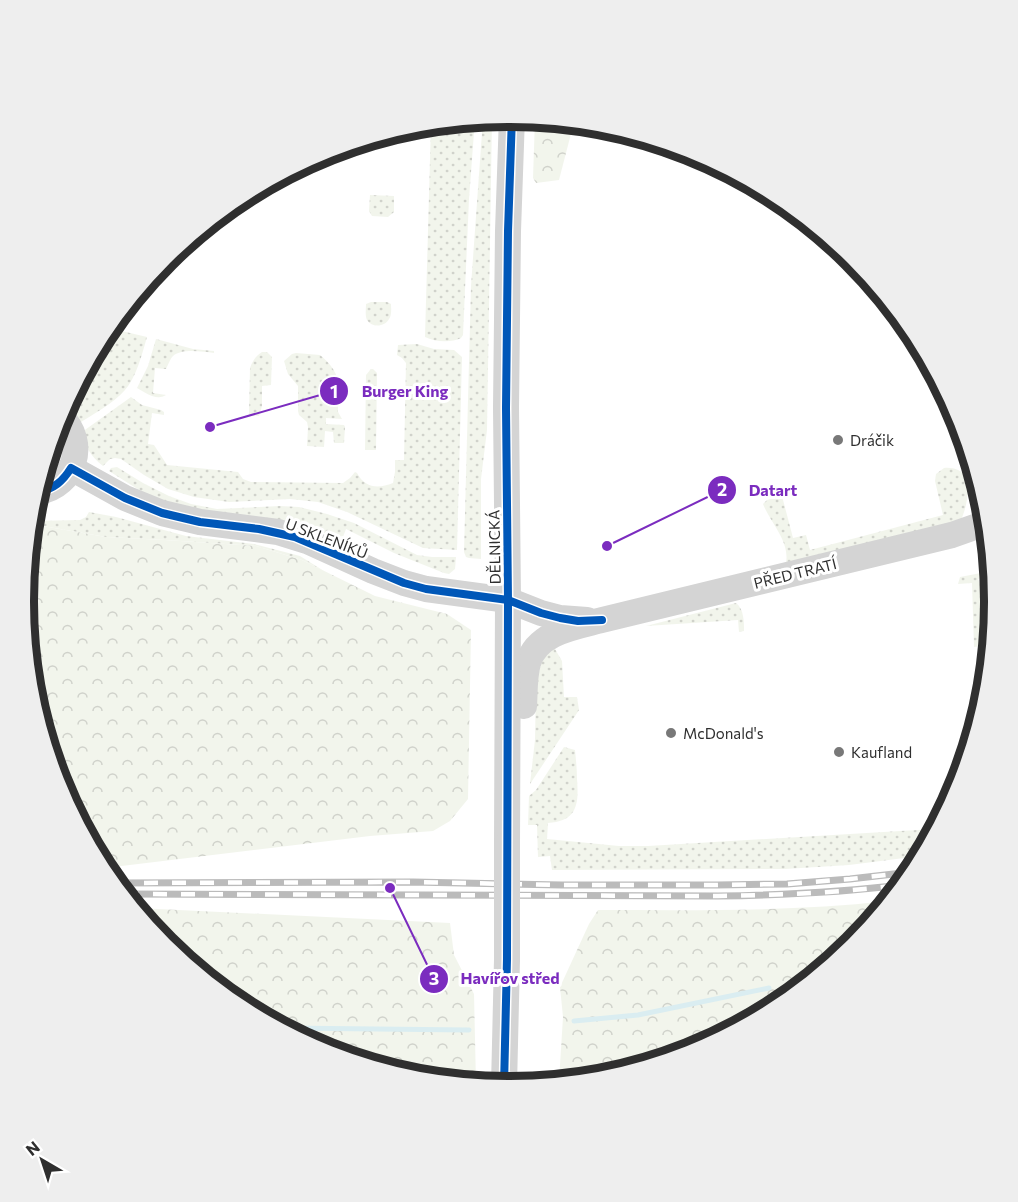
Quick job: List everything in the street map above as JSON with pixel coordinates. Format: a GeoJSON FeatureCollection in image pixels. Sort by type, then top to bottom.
{"type":"FeatureCollection","features":[{"type":"Feature","properties":{"kind":"street","name":"DĚLNICKÁ"},"geometry":{"type":"LineString","coordinates":[[504,1076],[508,747],[507,231],[512,127]]}},
{"type":"Feature","properties":{"kind":"street"},"geometry":{"type":"LineString","coordinates":[[48,489],[65,478],[75,456],[75,444],[68,426]]}},
{"type":"Feature","properties":{"kind":"street","name":"U SKLENÍKŮ"},"geometry":{"type":"LineString","coordinates":[[71,468],[125,498],[162,513],[200,522],[259,529],[296,537],[385,576],[426,589],[508,600]]}},
{"type":"Feature","properties":{"kind":"street","name":"PŘED TRATÍ"},"geometry":{"type":"LineString","coordinates":[[508,747],[524,718],[525,676],[528,663],[534,649],[552,634],[952,535],[977,526]]}},
{"type":"Feature","properties":{"kind":"street","name":"PŘED TRATÍ"},"geometry":{"type":"LineString","coordinates":[[508,600],[560,618],[578,621],[602,620]]}},
{"type":"Feature","properties":{"kind":"green space"},"geometry":{"type":"Polygon","coordinates":[[[474,128],[463,335],[453,341],[438,341],[425,337],[431,134],[474,128]]]}},
{"type":"Feature","properties":{"kind":"green space"},"geometry":{"type":"Polygon","coordinates":[[[482,128],[492,128],[487,430],[481,479],[481,559],[466,557],[464,552],[471,286],[482,128]]]}},
{"type":"Feature","properties":{"kind":"green space"},"geometry":{"type":"Polygon","coordinates":[[[535,128],[572,131],[559,180],[536,183],[533,178],[535,128]]]}},
{"type":"Feature","properties":{"kind":"green space"},"geometry":{"type":"Polygon","coordinates":[[[370,195],[394,196],[394,212],[388,217],[372,216],[369,211],[370,195]]]}},
{"type":"Feature","properties":{"kind":"green space"},"geometry":{"type":"Polygon","coordinates":[[[371,302],[391,304],[391,316],[385,324],[375,325],[367,320],[366,304],[371,302]]]}},
{"type":"Feature","properties":{"kind":"green space"},"geometry":{"type":"Polygon","coordinates":[[[119,330],[147,337],[141,358],[125,390],[109,404],[78,424],[72,417],[83,391],[119,330]]]}},
{"type":"Feature","properties":{"kind":"green space"},"geometry":{"type":"Polygon","coordinates":[[[156,339],[193,349],[214,351],[214,353],[182,352],[173,356],[166,369],[155,368],[153,393],[166,395],[155,397],[137,388],[148,366],[156,339]]]}},
{"type":"Feature","properties":{"kind":"green space"},"geometry":{"type":"Polygon","coordinates":[[[417,344],[434,349],[454,350],[462,357],[457,550],[423,548],[347,512],[318,502],[290,499],[229,502],[194,497],[168,489],[121,459],[110,459],[103,466],[89,451],[82,432],[131,397],[142,405],[164,412],[164,415],[152,413],[148,444],[154,445],[167,465],[238,472],[243,479],[251,482],[343,483],[355,472],[364,482],[372,486],[387,485],[393,483],[395,460],[404,460],[406,363],[397,355],[398,345],[417,344]]]}},
{"type":"Feature","properties":{"kind":"green space"},"geometry":{"type":"Polygon","coordinates":[[[262,352],[267,352],[272,357],[271,385],[262,386],[262,406],[259,416],[249,415],[250,368],[262,352]]]}},
{"type":"Feature","properties":{"kind":"green space"},"geometry":{"type":"Polygon","coordinates":[[[296,353],[320,355],[334,370],[338,388],[333,389],[333,398],[338,400],[338,412],[342,419],[326,418],[326,424],[344,425],[344,443],[334,443],[333,432],[325,431],[324,447],[307,446],[308,427],[307,422],[298,411],[298,386],[288,374],[284,361],[296,353]]]}},
{"type":"Feature","properties":{"kind":"green space"},"geometry":{"type":"Polygon","coordinates":[[[371,369],[377,373],[376,450],[365,450],[366,375],[371,369]]]}},
{"type":"Feature","properties":{"kind":"green space"},"geometry":{"type":"Polygon","coordinates":[[[61,445],[60,458],[54,469],[61,445]]]}},
{"type":"Feature","properties":{"kind":"green space"},"geometry":{"type":"Polygon","coordinates":[[[117,467],[169,496],[191,504],[217,509],[299,507],[327,514],[354,523],[417,555],[456,557],[455,569],[449,574],[444,573],[394,553],[346,529],[343,537],[196,513],[155,500],[109,471],[117,467]]]}},
{"type":"Feature","properties":{"kind":"green space"},"geometry":{"type":"Polygon","coordinates":[[[944,468],[951,468],[962,472],[967,477],[967,500],[960,522],[786,563],[783,540],[763,504],[767,500],[782,496],[793,538],[806,535],[810,550],[943,515],[935,481],[936,474],[944,468]]]}},
{"type":"Feature","properties":{"kind":"green space"},"geometry":{"type":"Polygon","coordinates":[[[89,512],[186,536],[254,544],[300,556],[324,571],[302,560],[256,546],[106,537],[41,526],[42,521],[80,520],[89,512]]]}},
{"type":"Feature","properties":{"kind":"green space"},"geometry":{"type":"Polygon","coordinates":[[[41,526],[106,537],[256,546],[302,560],[375,596],[447,614],[471,630],[468,799],[450,821],[433,831],[370,836],[115,867],[83,811],[71,783],[60,754],[44,694],[34,601],[41,526]]]}},
{"type":"Feature","properties":{"kind":"green space"},"geometry":{"type":"Polygon","coordinates":[[[982,573],[982,577],[978,579],[983,591],[984,601],[981,646],[974,647],[972,583],[958,584],[960,577],[982,573]]]}},
{"type":"Feature","properties":{"kind":"green space"},"geometry":{"type":"Polygon","coordinates":[[[736,603],[742,612],[744,631],[739,632],[738,620],[646,626],[736,603]]]}},
{"type":"Feature","properties":{"kind":"green space"},"geometry":{"type":"Polygon","coordinates":[[[553,649],[562,661],[564,697],[577,697],[579,710],[530,784],[535,740],[536,684],[541,663],[553,649]]]}},
{"type":"Feature","properties":{"kind":"green space"},"geometry":{"type":"Polygon","coordinates":[[[564,747],[575,750],[578,788],[576,804],[574,810],[565,819],[548,823],[547,839],[619,846],[648,846],[925,830],[908,857],[849,865],[785,869],[552,870],[550,856],[538,857],[537,825],[528,825],[529,796],[536,790],[564,747]]]}},
{"type":"Feature","properties":{"kind":"green space"},"geometry":{"type":"Polygon","coordinates":[[[875,902],[845,937],[822,958],[773,996],[746,1012],[719,1027],[662,1050],[602,1066],[560,1072],[563,1017],[560,987],[589,924],[598,910],[779,909],[875,902]]]}},
{"type":"Feature","properties":{"kind":"green space"},"geometry":{"type":"Polygon","coordinates":[[[148,909],[450,923],[454,955],[474,994],[476,1074],[416,1066],[386,1059],[356,1050],[299,1027],[245,996],[196,958],[148,909]]]}},
{"type":"Feature","properties":{"kind":"waterway"},"geometry":{"type":"LineString","coordinates":[[574,1021],[638,1015],[769,988]]}},
{"type":"Feature","properties":{"kind":"waterway"},"geometry":{"type":"LineString","coordinates":[[302,1028],[469,1030]]}},
{"type":"Feature","properties":{"kind":"railway"},"geometry":{"type":"LineString","coordinates":[[128,883],[413,882],[717,885],[787,884],[898,874]]}},
{"type":"Feature","properties":{"kind":"railway"},"geometry":{"type":"LineString","coordinates":[[136,894],[718,896],[809,893],[888,886]]}},
{"type":"Feature","properties":{"kind":"cycle path"},"geometry":{"type":"LineString","coordinates":[[504,1076],[507,959],[508,600],[506,408],[512,127]]}},
{"type":"Feature","properties":{"kind":"cycle path"},"geometry":{"type":"LineString","coordinates":[[48,489],[58,484],[71,468],[125,498],[162,513],[200,522],[259,529],[295,537],[404,583],[426,589],[508,600],[560,618],[578,621],[602,620]]}},
{"type":"Feature","properties":{"kind":"place","name":"Burger King"},"geometry":{"type":"Point","coordinates":[210,427]}},
{"type":"Feature","properties":{"kind":"place","name":"Dráčik"},"geometry":{"type":"Point","coordinates":[838,440]}},
{"type":"Feature","properties":{"kind":"place","name":"Datart"},"geometry":{"type":"Point","coordinates":[607,546]}},
{"type":"Feature","properties":{"kind":"place","name":"McDonald's"},"geometry":{"type":"Point","coordinates":[671,733]}},
{"type":"Feature","properties":{"kind":"place","name":"Kaufland"},"geometry":{"type":"Point","coordinates":[839,752]}},
{"type":"Feature","properties":{"kind":"place","name":"Havířov střed"},"geometry":{"type":"Point","coordinates":[390,888]}}]}
